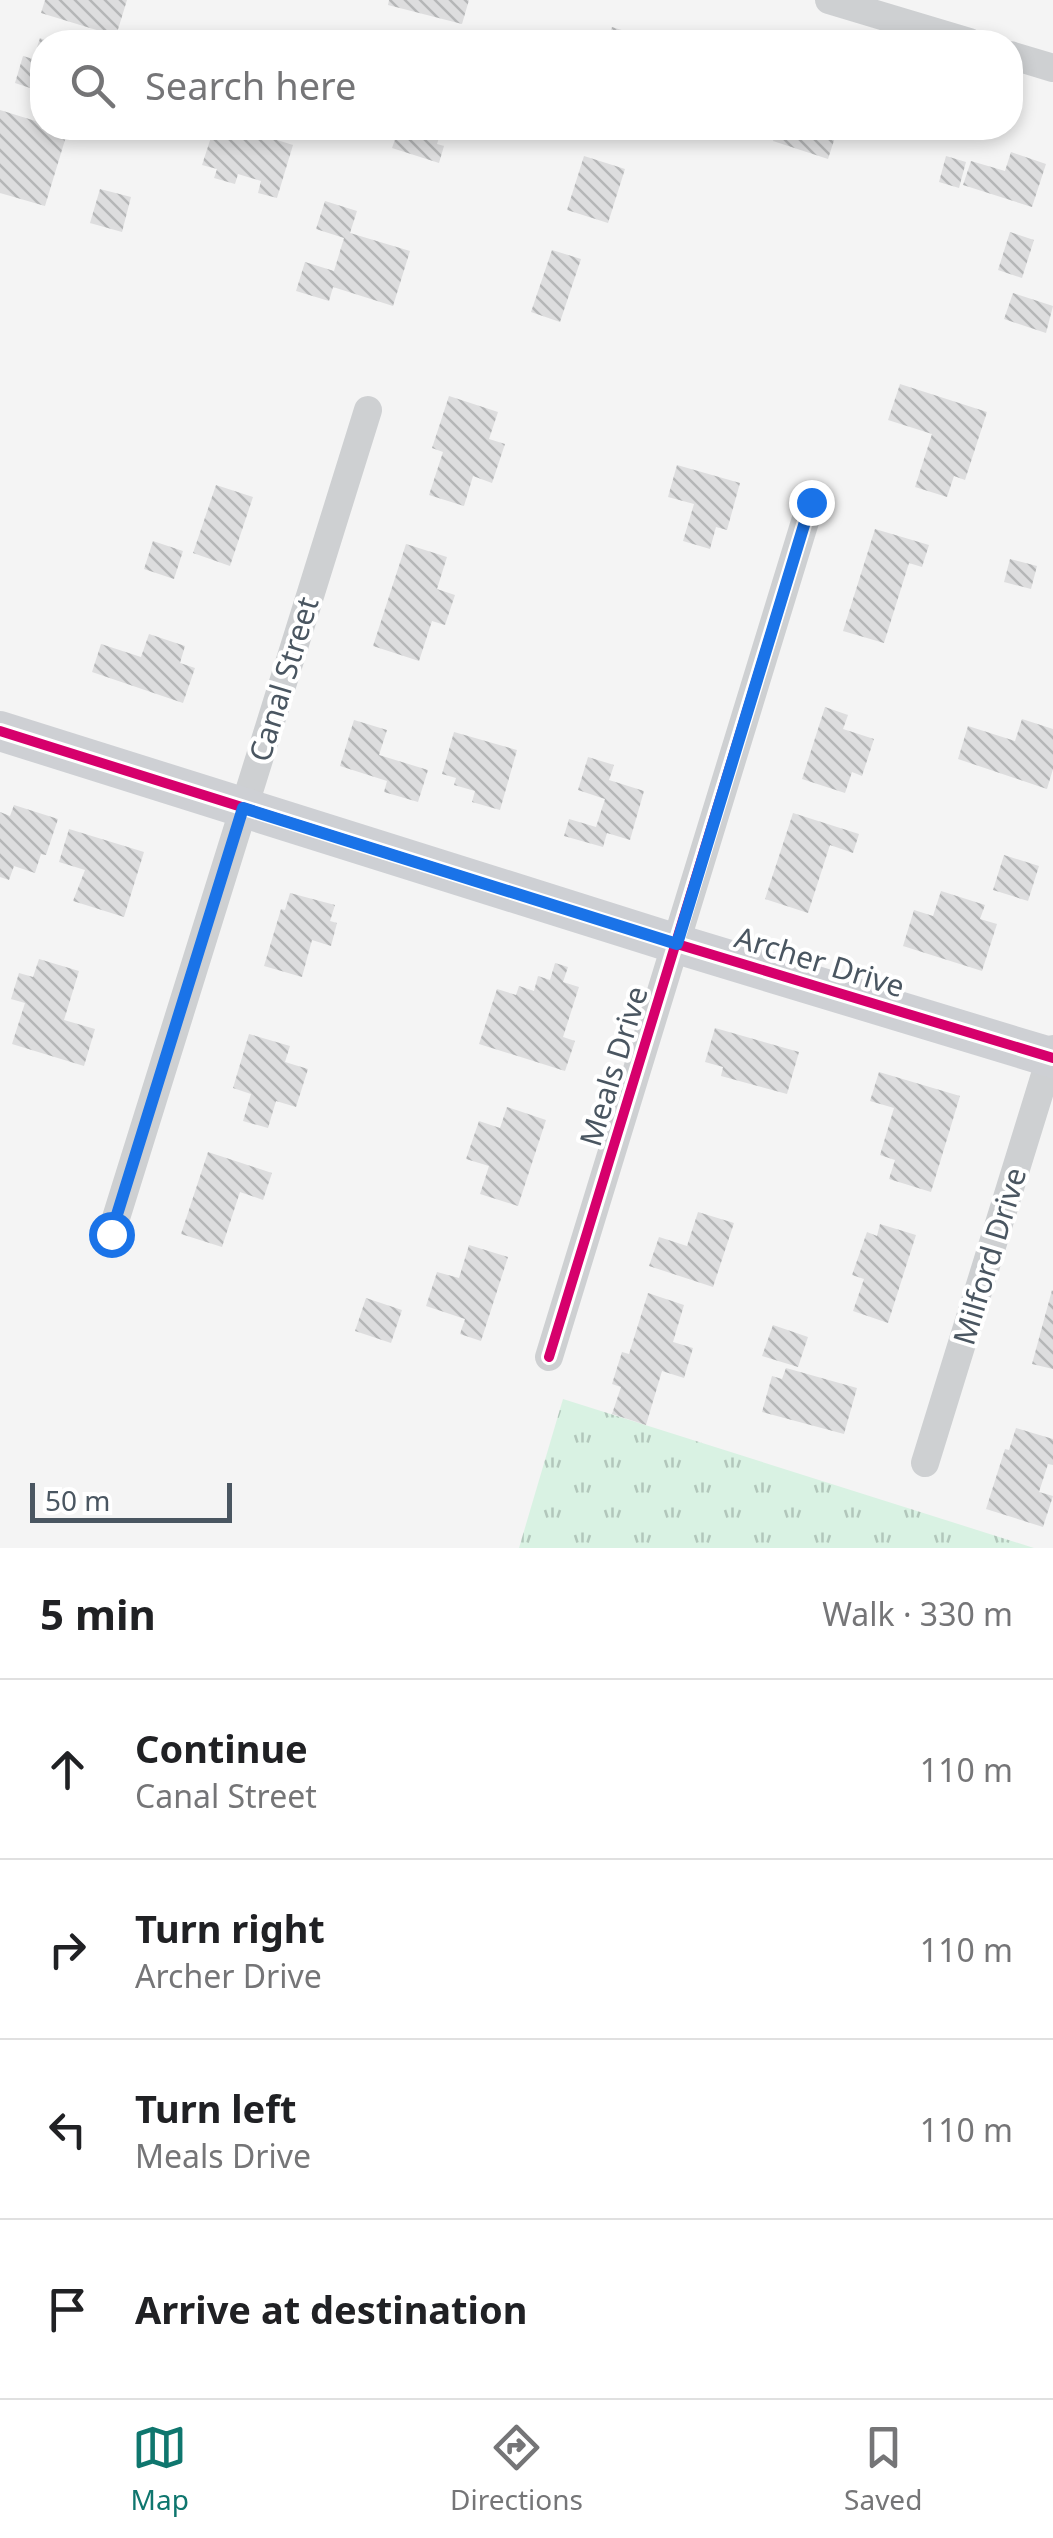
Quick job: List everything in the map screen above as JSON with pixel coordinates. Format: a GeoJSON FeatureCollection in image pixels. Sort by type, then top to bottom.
{"type":"FeatureCollection","features":[{"type":"Feature","properties":{"kind":"street"},"geometry":{"type":"LineString","coordinates":[[828,0],[929,30]]}},
{"type":"Feature","properties":{"kind":"street"},"geometry":{"type":"LineString","coordinates":[[1023,59],[1053,68]]}},
{"type":"Feature","properties":{"kind":"street","name":"Canal Street"},"geometry":{"type":"LineString","coordinates":[[111,1234],[368,410]]}},
{"type":"Feature","properties":{"kind":"street","name":"Meals Drive"},"geometry":{"type":"LineString","coordinates":[[549,1357],[811,502]]}},
{"type":"Feature","properties":{"kind":"street","name":"Archer Drive"},"geometry":{"type":"LineString","coordinates":[[0,730],[677,944],[1052,1054]]}},
{"type":"Feature","properties":{"kind":"street","name":"Milford Drive"},"geometry":{"type":"LineString","coordinates":[[925,1463],[1052,1054]]}},
{"type":"Feature","properties":{"kind":"green space"},"geometry":{"type":"Polygon","coordinates":[[[563,1399],[1034,1548],[519,1548],[563,1399]]]}},
{"type":"Feature","properties":{"kind":"building"},"geometry":{"type":"Polygon","coordinates":[[[45,0],[127,0],[118,30],[96,30],[41,13],[45,0]]]}},
{"type":"Feature","properties":{"kind":"building"},"geometry":{"type":"Polygon","coordinates":[[[389,0],[469,0],[462,24],[388,5],[389,0]]]}},
{"type":"Feature","properties":{"kind":"building"},"geometry":{"type":"Polygon","coordinates":[[[23,56],[30,58],[30,88],[15,83],[23,56]]]}},
{"type":"Feature","properties":{"kind":"building"},"geometry":{"type":"Polygon","coordinates":[[[0,110],[30,119],[30,140],[65,140],[45,206],[0,193],[0,110]]]}},
{"type":"Feature","properties":{"kind":"building"},"geometry":{"type":"Polygon","coordinates":[[[210,140],[277,140],[293,145],[277,198],[258,193],[261,181],[238,174],[235,184],[214,178],[217,169],[202,165],[210,140]]]}},
{"type":"Feature","properties":{"kind":"building"},"geometry":{"type":"Polygon","coordinates":[[[395,140],[438,140],[437,144],[444,146],[439,163],[392,148],[395,140]]]}},
{"type":"Feature","properties":{"kind":"building"},"geometry":{"type":"Polygon","coordinates":[[[773,140],[834,140],[828,159],[773,140]]]}},
{"type":"Feature","properties":{"kind":"building"},"geometry":{"type":"Polygon","coordinates":[[[1011,152],[1046,164],[1032,207],[963,185],[971,161],[1005,171],[1011,152]]]}},
{"type":"Feature","properties":{"kind":"building"},"geometry":{"type":"Polygon","coordinates":[[[584,156],[625,169],[608,223],[567,210],[584,156]]]}},
{"type":"Feature","properties":{"kind":"building"},"geometry":{"type":"Polygon","coordinates":[[[946,156],[966,162],[959,188],[939,182],[946,156]]]}},
{"type":"Feature","properties":{"kind":"building"},"geometry":{"type":"Polygon","coordinates":[[[100,189],[131,197],[122,232],[90,223],[100,189]]]}},
{"type":"Feature","properties":{"kind":"building"},"geometry":{"type":"Polygon","coordinates":[[[325,201],[357,211],[350,233],[410,251],[393,306],[333,287],[329,301],[296,291],[305,262],[334,271],[344,238],[316,229],[325,201]]]}},
{"type":"Feature","properties":{"kind":"building"},"geometry":{"type":"Polygon","coordinates":[[[1010,232],[1034,240],[1022,278],[998,270],[1010,232]]]}},
{"type":"Feature","properties":{"kind":"building"},"geometry":{"type":"Polygon","coordinates":[[[552,250],[581,259],[560,322],[531,312],[552,250]]]}},
{"type":"Feature","properties":{"kind":"building"},"geometry":{"type":"Polygon","coordinates":[[[1013,293],[1053,306],[1046,333],[1004,319],[1013,293]]]}},
{"type":"Feature","properties":{"kind":"building"},"geometry":{"type":"Polygon","coordinates":[[[900,384],[987,412],[965,480],[954,476],[947,497],[915,487],[932,434],[888,420],[900,384]]]}},
{"type":"Feature","properties":{"kind":"building"},"geometry":{"type":"Polygon","coordinates":[[[449,396],[498,412],[489,439],[505,444],[492,483],[473,476],[464,506],[429,495],[443,452],[432,448],[449,396]]]}},
{"type":"Feature","properties":{"kind":"building"},"geometry":{"type":"Polygon","coordinates":[[[677,465],[740,483],[727,530],[716,527],[710,549],[683,541],[694,504],[668,497],[677,465]]]}},
{"type":"Feature","properties":{"kind":"building"},"geometry":{"type":"Polygon","coordinates":[[[216,485],[253,497],[230,566],[193,553],[216,485]]]}},
{"type":"Feature","properties":{"kind":"building"},"geometry":{"type":"Polygon","coordinates":[[[875,529],[929,545],[922,567],[909,563],[884,643],[843,631],[875,529]]]}},
{"type":"Feature","properties":{"kind":"building"},"geometry":{"type":"Polygon","coordinates":[[[153,541],[183,551],[174,579],[144,569],[153,541]]]}},
{"type":"Feature","properties":{"kind":"building"},"geometry":{"type":"Polygon","coordinates":[[[406,544],[447,557],[437,589],[455,595],[445,625],[432,621],[419,661],[373,646],[406,544]]]}},
{"type":"Feature","properties":{"kind":"building"},"geometry":{"type":"Polygon","coordinates":[[[1010,559],[1037,566],[1031,589],[1004,582],[1010,559]]]}},
{"type":"Feature","properties":{"kind":"building"},"geometry":{"type":"Polygon","coordinates":[[[149,634],[185,646],[180,663],[195,668],[183,703],[92,672],[101,644],[141,657],[149,634]]]}},
{"type":"Feature","properties":{"kind":"building"},"geometry":{"type":"Polygon","coordinates":[[[825,707],[848,715],[843,729],[874,739],[862,776],[852,772],[845,793],[802,779],[825,707]]]}},
{"type":"Feature","properties":{"kind":"building"},"geometry":{"type":"Polygon","coordinates":[[[1022,719],[1053,729],[1053,769],[1047,789],[958,759],[968,726],[1015,741],[1022,719]]]}},
{"type":"Feature","properties":{"kind":"building"},"geometry":{"type":"Polygon","coordinates":[[[354,720],[387,730],[379,755],[428,770],[418,802],[384,792],[387,781],[340,766],[354,720]]]}},
{"type":"Feature","properties":{"kind":"building"},"geometry":{"type":"Polygon","coordinates":[[[454,732],[517,750],[500,810],[472,802],[475,791],[454,785],[456,778],[442,774],[454,732]]]}},
{"type":"Feature","properties":{"kind":"building"},"geometry":{"type":"Polygon","coordinates":[[[588,757],[614,765],[609,780],[644,791],[630,840],[607,833],[603,847],[564,836],[569,819],[596,827],[605,799],[578,790],[588,757]]]}},
{"type":"Feature","properties":{"kind":"building"},"geometry":{"type":"Polygon","coordinates":[[[14,805],[58,819],[46,855],[41,854],[35,873],[14,866],[9,880],[0,877],[0,812],[10,816],[14,805]]]}},
{"type":"Feature","properties":{"kind":"building"},"geometry":{"type":"Polygon","coordinates":[[[793,813],[859,834],[853,853],[830,845],[808,913],[765,899],[793,813]]]}},
{"type":"Feature","properties":{"kind":"building"},"geometry":{"type":"Polygon","coordinates":[[[69,829],[144,852],[124,917],[73,901],[85,870],[59,862],[69,829]]]}},
{"type":"Feature","properties":{"kind":"building"},"geometry":{"type":"Polygon","coordinates":[[[1004,855],[1039,866],[1028,901],[993,890],[1004,855]]]}},
{"type":"Feature","properties":{"kind":"building"},"geometry":{"type":"Polygon","coordinates":[[[941,891],[985,905],[980,919],[997,924],[982,971],[903,946],[914,910],[933,916],[941,891]]]}},
{"type":"Feature","properties":{"kind":"building"},"geometry":{"type":"Polygon","coordinates":[[[290,893],[335,905],[330,921],[337,923],[331,946],[312,940],[302,977],[264,966],[281,909],[285,910],[290,893]]]}},
{"type":"Feature","properties":{"kind":"building"},"geometry":{"type":"Polygon","coordinates":[[[39,959],[79,971],[64,1020],[95,1029],[84,1066],[12,1044],[25,1003],[11,999],[19,973],[33,977],[39,959]]]}},
{"type":"Feature","properties":{"kind":"building"},"geometry":{"type":"Polygon","coordinates":[[[555,963],[568,967],[563,982],[579,987],[563,1037],[575,1041],[565,1071],[479,1044],[497,989],[516,995],[519,986],[534,991],[538,976],[550,980],[555,963]]]}},
{"type":"Feature","properties":{"kind":"building"},"geometry":{"type":"Polygon","coordinates":[[[715,1028],[799,1052],[787,1094],[721,1076],[723,1067],[705,1062],[715,1028]]]}},
{"type":"Feature","properties":{"kind":"building"},"geometry":{"type":"Polygon","coordinates":[[[249,1034],[290,1046],[285,1062],[308,1069],[296,1107],[276,1101],[268,1128],[243,1121],[251,1094],[233,1088],[249,1034]]]}},
{"type":"Feature","properties":{"kind":"building"},"geometry":{"type":"Polygon","coordinates":[[[879,1072],[960,1096],[931,1192],[889,1179],[895,1160],[880,1155],[894,1108],[870,1101],[879,1072]]]}},
{"type":"Feature","properties":{"kind":"building"},"geometry":{"type":"Polygon","coordinates":[[[507,1107],[546,1120],[518,1206],[480,1194],[489,1166],[466,1159],[479,1121],[500,1128],[507,1107]]]}},
{"type":"Feature","properties":{"kind":"building"},"geometry":{"type":"Polygon","coordinates":[[[208,1152],[272,1173],[263,1200],[240,1192],[222,1247],[181,1234],[208,1152]]]}},
{"type":"Feature","properties":{"kind":"building"},"geometry":{"type":"Polygon","coordinates":[[[698,1212],[734,1223],[713,1287],[649,1266],[659,1237],[687,1246],[698,1212]]]}},
{"type":"Feature","properties":{"kind":"building"},"geometry":{"type":"Polygon","coordinates":[[[880,1224],[916,1235],[888,1323],[853,1311],[864,1279],[852,1275],[867,1232],[877,1236],[880,1224]]]}},
{"type":"Feature","properties":{"kind":"building"},"geometry":{"type":"Polygon","coordinates":[[[469,1245],[508,1257],[481,1341],[460,1334],[465,1319],[426,1306],[437,1272],[459,1278],[469,1245]]]}},
{"type":"Feature","properties":{"kind":"building"},"geometry":{"type":"Polygon","coordinates":[[[1053,1291],[1053,1369],[1032,1364],[1053,1291]]]}},
{"type":"Feature","properties":{"kind":"building"},"geometry":{"type":"Polygon","coordinates":[[[648,1293],[684,1305],[673,1342],[693,1348],[684,1378],[662,1371],[646,1425],[612,1414],[621,1387],[612,1384],[622,1352],[629,1354],[648,1293]]]}},
{"type":"Feature","properties":{"kind":"building"},"geometry":{"type":"Polygon","coordinates":[[[366,1298],[402,1310],[391,1343],[355,1331],[366,1298]]]}},
{"type":"Feature","properties":{"kind":"building"},"geometry":{"type":"Polygon","coordinates":[[[773,1325],[808,1337],[798,1367],[762,1356],[773,1325]]]}},
{"type":"Feature","properties":{"kind":"building"},"geometry":{"type":"Polygon","coordinates":[[[786,1368],[857,1388],[844,1434],[762,1412],[772,1376],[782,1379],[786,1368]]]}},
{"type":"Feature","properties":{"kind":"building"},"geometry":{"type":"Polygon","coordinates":[[[1016,1428],[1053,1439],[1053,1465],[1048,1464],[1039,1492],[1053,1496],[1043,1527],[986,1509],[1005,1449],[1009,1450],[1016,1428]]]}},
{"type":"Feature","properties":{"kind":"cycle path"},"geometry":{"type":"LineString","coordinates":[[549,1357],[811,502]]}},
{"type":"Feature","properties":{"kind":"cycle path"},"geometry":{"type":"LineString","coordinates":[[0,731],[1053,1058]]}},
{"type":"Feature","properties":{"kind":"route"},"geometry":{"type":"LineString","coordinates":[[111,1234],[243,808],[677,944],[811,502]]}}]}
